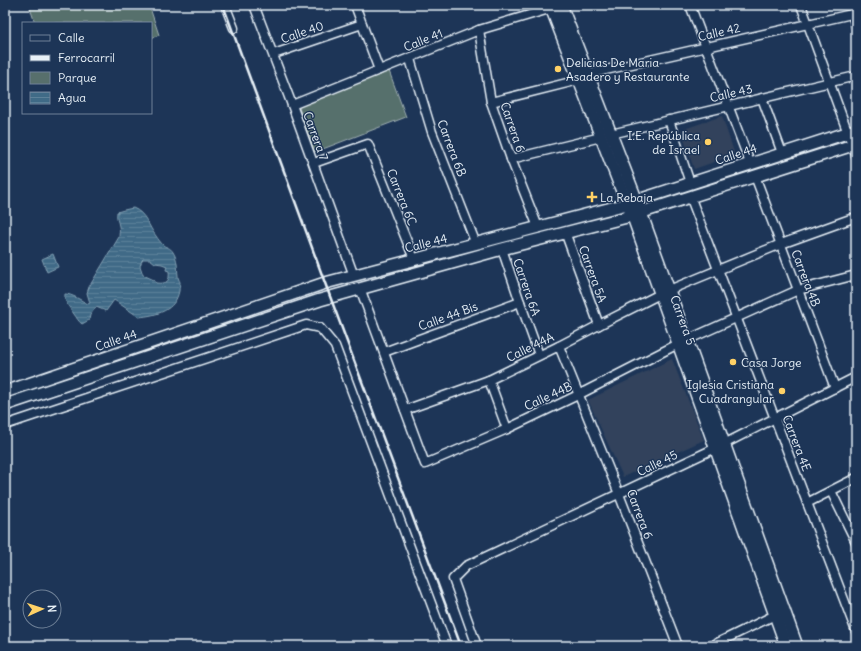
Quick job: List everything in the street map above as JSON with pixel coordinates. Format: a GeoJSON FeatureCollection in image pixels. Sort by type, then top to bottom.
{"type":"FeatureCollection","features":[{"type":"Feature","properties":{"kind":"main road","name":"Carrera 5"},"geometry":{"type":"LineString","coordinates":[[558,6],[665,292],[720,446],[797,646]]}},
{"type":"Feature","properties":{"kind":"main road","name":"Calle 44"},"geometry":{"type":"LineString","coordinates":[[5,392],[314,286],[631,202],[852,131]]}},
{"type":"Feature","properties":{"kind":"main road","name":"Calle 44"},"geometry":{"type":"LineString","coordinates":[[5,405],[320,300],[502,249],[636,214],[756,176],[855,148]]}},
{"type":"Feature","properties":{"kind":"main road","name":"Carrera 5"},"geometry":{"type":"LineString","coordinates":[[720,446],[786,646]]}},
{"type":"Feature","properties":{"kind":"street"},"geometry":{"type":"LineString","coordinates":[[225,5],[234,28]]}},
{"type":"Feature","properties":{"kind":"street","name":"Carrera 7"},"geometry":{"type":"LineString","coordinates":[[254,5],[274,54],[354,276]]}},
{"type":"Feature","properties":{"kind":"street"},"geometry":{"type":"LineString","coordinates":[[355,5],[379,70]]}},
{"type":"Feature","properties":{"kind":"street"},"geometry":{"type":"LineString","coordinates":[[690,5],[750,163]]}},
{"type":"Feature","properties":{"kind":"street"},"geometry":{"type":"LineString","coordinates":[[801,5],[829,82],[852,131],[855,148]]}},
{"type":"Feature","properties":{"kind":"street","name":"Calle 41"},"geometry":{"type":"LineString","coordinates":[[292,105],[479,30],[558,6]]}},
{"type":"Feature","properties":{"kind":"street"},"geometry":{"type":"LineString","coordinates":[[854,13],[856,27]]}},
{"type":"Feature","properties":{"kind":"street","name":"Calle 42"},"geometry":{"type":"LineString","coordinates":[[491,102],[706,47],[854,13]]}},
{"type":"Feature","properties":{"kind":"street","name":"Calle 40"},"geometry":{"type":"LineString","coordinates":[[274,54],[362,24]]}},
{"type":"Feature","properties":{"kind":"street","name":"Carrera 6"},"geometry":{"type":"LineString","coordinates":[[479,30],[491,102],[511,159],[538,227]]}},
{"type":"Feature","properties":{"kind":"street","name":"Carrera 6B"},"geometry":{"type":"LineString","coordinates":[[410,58],[432,132],[476,244]]}},
{"type":"Feature","properties":{"kind":"street","name":"Calle 43"},"geometry":{"type":"LineString","coordinates":[[511,159],[856,76]]}},
{"type":"Feature","properties":{"kind":"street"},"geometry":{"type":"LineString","coordinates":[[762,98],[782,153]]}},
{"type":"Feature","properties":{"kind":"street"},"geometry":{"type":"LineString","coordinates":[[669,120],[690,182]]}},
{"type":"Feature","properties":{"kind":"street","name":"Carrera 6C"},"geometry":{"type":"LineString","coordinates":[[314,163],[368,144],[414,259]]}},
{"type":"Feature","properties":{"kind":"street","name":"Carrera 4B"},"geometry":{"type":"LineString","coordinates":[[756,176],[835,388]]}},
{"type":"Feature","properties":{"kind":"street","name":"Carrera 4E"},"geometry":{"type":"LineString","coordinates":[[690,196],[856,631]]}},
{"type":"Feature","properties":{"kind":"street","name":"Calle 44A"},"geometry":{"type":"LineString","coordinates":[[405,410],[489,380],[665,292],[781,244],[856,217]]}},
{"type":"Feature","properties":{"kind":"street","name":"Carrera 5A"},"geometry":{"type":"LineString","coordinates":[[565,232],[599,324]]}},
{"type":"Feature","properties":{"kind":"street","name":"Carrera 6A"},"geometry":{"type":"LineString","coordinates":[[502,249],[539,355]]}},
{"type":"Feature","properties":{"kind":"street","name":"Calle 44B"},"geometry":{"type":"LineString","coordinates":[[405,410],[425,464],[507,429],[682,342],[736,317],[798,290],[856,275]]}},
{"type":"Feature","properties":{"kind":"street"},"geometry":{"type":"LineString","coordinates":[[360,288],[405,410]]}},
{"type":"Feature","properties":{"kind":"street","name":"Calle 44 Bis"},"geometry":{"type":"LineString","coordinates":[[384,352],[520,302]]}},
{"type":"Feature","properties":{"kind":"street"},"geometry":{"type":"LineString","coordinates":[[5,425],[306,324],[320,328],[335,346],[447,646]]}},
{"type":"Feature","properties":{"kind":"street","name":"Carrera 6"},"geometry":{"type":"LineString","coordinates":[[559,346],[619,494],[678,646]]}},
{"type":"Feature","properties":{"kind":"street","name":"Calle 45"},"geometry":{"type":"LineString","coordinates":[[477,646],[453,579],[466,566],[720,446],[856,377]]}},
{"type":"Feature","properties":{"kind":"street"},"geometry":{"type":"LineString","coordinates":[[489,380],[507,429]]}},
{"type":"Feature","properties":{"kind":"street"},"geometry":{"type":"LineString","coordinates":[[807,503],[856,478]]}},
{"type":"Feature","properties":{"kind":"street"},"geometry":{"type":"LineString","coordinates":[[831,491],[856,542]]}},
{"type":"Feature","properties":{"kind":"street"},"geometry":{"type":"LineString","coordinates":[[711,646],[775,615]]}},
{"type":"Feature","properties":{"kind":"shaded area","name":"I.E. República de Israel"},"geometry":{"type":"Polygon","coordinates":[[[722,116],[735,155],[694,169],[681,130],[722,116]]]}},
{"type":"Feature","properties":{"kind":"shaded area"},"geometry":{"type":"Polygon","coordinates":[[[672,359],[704,440],[623,477],[588,400],[672,359]]]}},
{"type":"Feature","properties":{"kind":"green space"},"geometry":{"type":"Polygon","coordinates":[[[29,5],[149,5],[159,35],[152,38],[152,22],[35,22],[29,5]]]}},
{"type":"Feature","properties":{"kind":"green space"},"geometry":{"type":"Polygon","coordinates":[[[389,71],[406,117],[315,152],[298,105],[389,71]]]}},
{"type":"Feature","properties":{"kind":"water"},"geometry":{"type":"Polygon","coordinates":[[[133,208],[144,216],[161,243],[171,249],[175,255],[180,282],[177,298],[174,303],[164,311],[139,317],[114,300],[106,311],[96,307],[90,315],[89,320],[82,324],[65,300],[65,294],[74,296],[88,304],[90,303],[87,293],[89,287],[119,237],[117,212],[133,208]],[[150,259],[142,260],[140,266],[143,275],[154,280],[156,283],[167,282],[169,271],[166,270],[167,266],[155,263],[150,259]]]}},
{"type":"Feature","properties":{"kind":"water"},"geometry":{"type":"Polygon","coordinates":[[[53,254],[58,267],[47,272],[42,259],[53,254]]]}},
{"type":"Feature","properties":{"kind":"railway"},"geometry":{"type":"LineString","coordinates":[[223,5],[461,646]]}},
{"type":"Feature","properties":{"kind":"place","name":"Delicias De Maria Asadero y Restaurante"},"geometry":{"type":"Point","coordinates":[558,69]}},
{"type":"Feature","properties":{"kind":"place","name":"I.E. República de Israel"},"geometry":{"type":"Point","coordinates":[708,142]}},
{"type":"Feature","properties":{"kind":"place","name":"La Rebaja"},"geometry":{"type":"Point","coordinates":[592,197]}},
{"type":"Feature","properties":{"kind":"place","name":"Casa Jorge"},"geometry":{"type":"Point","coordinates":[733,362]}},
{"type":"Feature","properties":{"kind":"place","name":"Iglesia Cristiana Cuadrangular"},"geometry":{"type":"Point","coordinates":[782,391]}}]}
